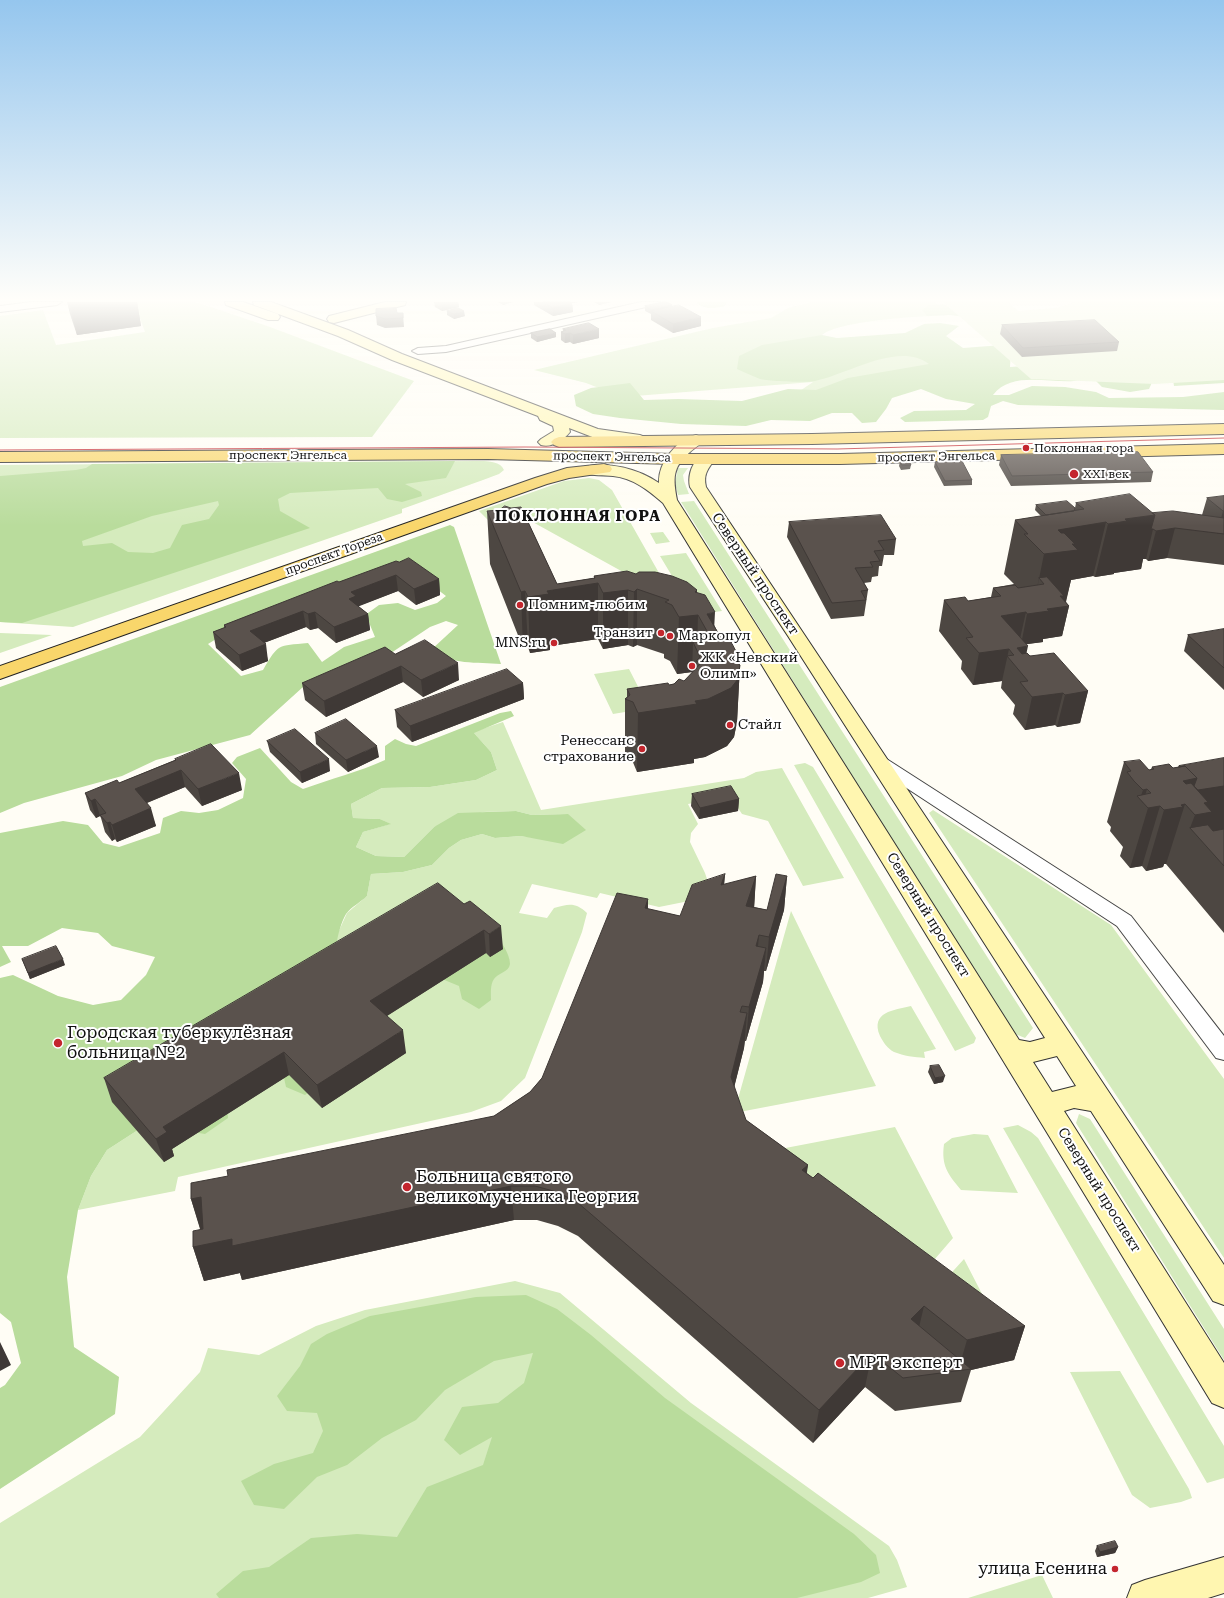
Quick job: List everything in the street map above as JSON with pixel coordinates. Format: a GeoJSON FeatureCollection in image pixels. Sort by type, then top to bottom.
{"type":"FeatureCollection","features":[{"type":"Feature","properties":{"kind":"main road"},"geometry":{"type":"LineString","coordinates":[[439,377],[560,423],[562,432],[558,436],[546,442]]}},
{"type":"Feature","properties":{"kind":"main road"},"geometry":{"type":"LineString","coordinates":[[448,377],[595,433],[640,440]]}},
{"type":"Feature","properties":{"kind":"main road","name":"проспект Энгельса"},"geometry":{"type":"LineString","coordinates":[[0,446],[896,438],[1224,429]]}},
{"type":"Feature","properties":{"kind":"main road","name":"проспект Тореза"},"geometry":{"type":"LineString","coordinates":[[0,661],[519,478],[601,447],[640,440]]}},
{"type":"Feature","properties":{"kind":"main road","name":"Северный проспект"},"geometry":{"type":"LineString","coordinates":[[696,440],[680,452],[668,467],[665,476],[669,500],[1224,1392]]}},
{"type":"Feature","properties":{"kind":"main road","name":"проспект Энгельса"},"geometry":{"type":"LineString","coordinates":[[0,457],[488,454],[674,459],[840,459],[1224,449]]}},
{"type":"Feature","properties":{"kind":"main road"},"geometry":{"type":"LineString","coordinates":[[488,454],[502,456],[521,465],[523,471],[519,478]]}},
{"type":"Feature","properties":{"kind":"main road","name":"проспект Тореза"},"geometry":{"type":"LineString","coordinates":[[0,673],[541,481],[567,473],[651,465],[674,459]]}},
{"type":"Feature","properties":{"kind":"main road","name":"Северный проспект"},"geometry":{"type":"LineString","coordinates":[[707,459],[697,471],[695,477],[698,487],[1224,1291]]}},
{"type":"Feature","properties":{"kind":"main road"},"geometry":{"type":"LineString","coordinates":[[590,470],[625,472],[640,477],[651,484],[669,500]]}},
{"type":"Feature","properties":{"kind":"main road"},"geometry":{"type":"LineString","coordinates":[[1011,1048],[1030,1052],[1051,1048],[1060,1039]]}},
{"type":"Feature","properties":{"kind":"main road"},"geometry":{"type":"LineString","coordinates":[[1048,1107],[1060,1100],[1079,1096],[1102,1103]]}},
{"type":"Feature","properties":{"kind":"main road"},"geometry":{"type":"LineString","coordinates":[[1145,1598],[1224,1575]]}},
{"type":"Feature","properties":{"kind":"street"},"geometry":{"type":"LineString","coordinates":[[879,762],[1124,921],[1224,1052]]}},
{"type":"Feature","properties":{"kind":"green space"},"geometry":{"type":"Polygon","coordinates":[[[0,377],[402,377],[414,381],[372,437],[0,438],[0,377]]]}},
{"type":"Feature","properties":{"kind":"green space"},"geometry":{"type":"Polygon","coordinates":[[[560,377],[893,377],[785,401],[813,382],[622,397],[586,383],[560,377]]]}},
{"type":"Feature","properties":{"kind":"green space"},"geometry":{"type":"Polygon","coordinates":[[[754,377],[832,377],[804,382],[760,379],[754,377]]]}},
{"type":"Feature","properties":{"kind":"green space"},"geometry":{"type":"Polygon","coordinates":[[[856,377],[1147,377],[1154,378],[1149,389],[1130,392],[1102,387],[1092,377],[1074,381],[1020,381],[1010,383],[993,395],[1009,395],[1032,386],[1065,387],[1096,392],[1109,398],[1183,397],[1224,392],[1224,410],[1018,405],[1003,401],[991,406],[988,417],[983,420],[905,422],[900,418],[914,411],[966,410],[975,404],[946,399],[921,389],[892,398],[876,422],[862,423],[852,413],[832,413],[810,421],[771,420],[746,426],[681,424],[593,414],[576,406],[574,395],[591,388],[630,383],[644,400],[678,399],[742,401],[788,389],[816,390],[848,378],[856,377]]]}},
{"type":"Feature","properties":{"kind":"green space"},"geometry":{"type":"Polygon","coordinates":[[[1028,377],[1224,377],[1224,380],[1155,384],[1031,379],[1028,377]]]}},
{"type":"Feature","properties":{"kind":"green space"},"geometry":{"type":"Polygon","coordinates":[[[1224,378],[1224,383],[1174,386],[1173,380],[1224,378]]]}},
{"type":"Feature","properties":{"kind":"green space"},"geometry":{"type":"Polygon","coordinates":[[[455,461],[446,478],[405,484],[421,492],[422,496],[402,502],[387,499],[378,488],[290,493],[278,499],[280,511],[310,528],[22,623],[0,622],[0,476],[76,470],[86,468],[92,464],[455,461]],[[218,501],[152,516],[82,541],[83,546],[112,543],[128,552],[153,553],[170,548],[182,525],[209,519],[219,505],[218,501]]]}},
{"type":"Feature","properties":{"kind":"green space"},"geometry":{"type":"Polygon","coordinates":[[[487,461],[499,464],[504,470],[499,474],[402,509],[402,513],[73,627],[0,622],[0,465],[487,461]]]}},
{"type":"Feature","properties":{"kind":"green space"},"geometry":{"type":"Polygon","coordinates":[[[678,468],[688,468],[683,475],[689,494],[678,495],[675,483],[678,468]]]}},
{"type":"Feature","properties":{"kind":"green space"},"geometry":{"type":"Polygon","coordinates":[[[589,478],[599,480],[612,490],[680,610],[652,588],[520,515],[490,522],[479,511],[564,481],[589,478]]]}},
{"type":"Feature","properties":{"kind":"green space"},"geometry":{"type":"Polygon","coordinates":[[[694,501],[1033,1028],[1025,1038],[1013,1033],[681,502],[694,501]]]}},
{"type":"Feature","properties":{"kind":"green space"},"geometry":{"type":"Polygon","coordinates":[[[450,525],[454,527],[501,664],[464,662],[447,658],[431,650],[458,625],[446,621],[430,627],[385,657],[303,687],[250,735],[156,760],[122,776],[24,803],[0,813],[0,687],[450,525]],[[412,570],[221,636],[208,644],[241,676],[263,670],[276,650],[284,646],[308,643],[322,662],[344,647],[375,637],[368,620],[368,613],[379,605],[398,603],[415,610],[437,603],[446,596],[412,570]]]}},
{"type":"Feature","properties":{"kind":"green space"},"geometry":{"type":"Polygon","coordinates":[[[663,532],[670,542],[656,544],[650,533],[663,532]]]}},
{"type":"Feature","properties":{"kind":"green space"},"geometry":{"type":"Polygon","coordinates":[[[686,553],[722,611],[707,613],[693,611],[660,556],[686,553]]]}},
{"type":"Feature","properties":{"kind":"green space"},"geometry":{"type":"Polygon","coordinates":[[[0,633],[52,635],[0,653],[0,633]]]}},
{"type":"Feature","properties":{"kind":"green space"},"geometry":{"type":"Polygon","coordinates":[[[629,669],[649,708],[613,714],[594,674],[629,669]]]}},
{"type":"Feature","properties":{"kind":"green space"},"geometry":{"type":"Polygon","coordinates":[[[511,711],[514,716],[474,733],[491,752],[497,770],[476,780],[430,787],[382,788],[351,804],[353,818],[380,819],[391,824],[363,832],[356,847],[376,856],[404,857],[434,827],[458,813],[516,811],[532,815],[568,814],[586,830],[563,844],[521,836],[495,838],[482,834],[461,840],[449,848],[432,865],[403,872],[371,874],[367,896],[346,914],[340,928],[336,947],[332,991],[332,1073],[305,1095],[286,1087],[281,1064],[226,1090],[228,1118],[205,1134],[181,1130],[155,1119],[107,1150],[91,1176],[78,1210],[67,1277],[74,1347],[119,1377],[115,1414],[0,1489],[0,1388],[5,1385],[21,1363],[11,1322],[0,1313],[0,978],[13,975],[58,996],[93,1005],[121,1000],[146,975],[155,957],[112,946],[98,933],[62,928],[28,946],[2,946],[11,962],[0,967],[0,833],[63,821],[88,825],[103,843],[119,847],[160,833],[163,818],[181,811],[199,813],[218,810],[243,798],[246,779],[232,763],[237,757],[260,748],[291,782],[303,789],[385,760],[385,746],[395,739],[406,744],[416,746],[500,713],[511,711]]]}},
{"type":"Feature","properties":{"kind":"green space"},"geometry":{"type":"Polygon","coordinates":[[[503,722],[541,810],[744,778],[756,772],[782,768],[844,878],[803,886],[768,821],[742,814],[730,796],[688,804],[698,824],[691,833],[690,842],[705,873],[710,888],[704,898],[659,907],[600,893],[597,898],[532,884],[519,913],[547,918],[554,908],[572,905],[583,909],[587,913],[582,932],[525,1078],[501,1101],[471,1112],[178,1177],[175,1191],[78,1210],[91,1176],[107,1150],[155,1119],[226,1090],[333,977],[337,935],[347,913],[367,896],[371,874],[403,872],[432,865],[449,848],[461,840],[482,834],[495,838],[521,836],[536,838],[567,814],[532,815],[516,811],[483,812],[434,827],[404,857],[376,856],[356,847],[363,832],[390,824],[380,819],[353,818],[351,804],[382,788],[430,787],[476,780],[497,770],[491,752],[473,732],[503,722]]]}},
{"type":"Feature","properties":{"kind":"green space"},"geometry":{"type":"Polygon","coordinates":[[[805,763],[813,767],[976,1038],[974,1043],[955,1051],[794,765],[805,763]]]}},
{"type":"Feature","properties":{"kind":"green space"},"geometry":{"type":"Polygon","coordinates":[[[933,810],[1111,925],[1224,1079],[1224,1258],[929,813],[933,810]]]}},
{"type":"Feature","properties":{"kind":"green space"},"geometry":{"type":"Polygon","coordinates":[[[791,911],[876,1086],[734,1113],[791,911]]]}},
{"type":"Feature","properties":{"kind":"green space"},"geometry":{"type":"Polygon","coordinates":[[[495,932],[507,951],[510,964],[506,971],[496,977],[493,981],[491,1000],[479,1009],[462,999],[459,986],[442,979],[495,932]]]}},
{"type":"Feature","properties":{"kind":"green space"},"geometry":{"type":"Polygon","coordinates":[[[911,1006],[936,1049],[924,1052],[925,1058],[913,1057],[892,1051],[880,1036],[878,1022],[881,1017],[891,1011],[911,1006]]]}},
{"type":"Feature","properties":{"kind":"green space"},"geometry":{"type":"Polygon","coordinates":[[[1079,1114],[1090,1119],[1224,1329],[1224,1360],[1076,1123],[1079,1114]]]}},
{"type":"Feature","properties":{"kind":"green space"},"geometry":{"type":"Polygon","coordinates":[[[1018,1125],[1031,1132],[1038,1138],[1224,1446],[1224,1478],[1207,1483],[1003,1128],[1018,1125]]]}},
{"type":"Feature","properties":{"kind":"green space"},"geometry":{"type":"Polygon","coordinates":[[[895,1127],[953,1238],[916,1281],[749,1155],[895,1127]]]}},
{"type":"Feature","properties":{"kind":"green space"},"geometry":{"type":"Polygon","coordinates":[[[974,1134],[988,1135],[1018,1193],[961,1190],[952,1179],[946,1169],[943,1152],[944,1144],[952,1138],[974,1134]]]}},
{"type":"Feature","properties":{"kind":"green space"},"geometry":{"type":"Polygon","coordinates":[[[964,1259],[1013,1354],[933,1293],[964,1259]]]}},
{"type":"Feature","properties":{"kind":"green space"},"geometry":{"type":"Polygon","coordinates":[[[515,1281],[560,1293],[691,1403],[889,1546],[897,1560],[907,1587],[868,1598],[0,1598],[0,1523],[140,1437],[200,1372],[208,1348],[259,1355],[316,1326],[365,1310],[515,1281]]]}},
{"type":"Feature","properties":{"kind":"green space"},"geometry":{"type":"Polygon","coordinates":[[[526,1295],[557,1309],[591,1335],[665,1398],[854,1534],[876,1555],[880,1573],[861,1582],[797,1598],[219,1598],[216,1594],[243,1571],[269,1567],[311,1538],[357,1534],[397,1537],[427,1487],[483,1465],[492,1437],[460,1455],[444,1440],[462,1407],[498,1403],[524,1383],[533,1353],[494,1361],[445,1390],[416,1420],[382,1438],[347,1465],[317,1477],[284,1509],[254,1505],[241,1481],[274,1464],[313,1453],[323,1431],[317,1413],[287,1411],[277,1396],[300,1366],[311,1344],[327,1334],[370,1316],[476,1297],[526,1295]]]}},
{"type":"Feature","properties":{"kind":"green space"},"geometry":{"type":"Polygon","coordinates":[[[1120,1371],[1189,1489],[1192,1498],[1181,1502],[1150,1508],[1132,1495],[1070,1372],[1120,1371]]]}},
{"type":"Feature","properties":{"kind":"green space"},"geometry":{"type":"Polygon","coordinates":[[[1042,1575],[1053,1598],[968,1598],[1042,1575]]]}},
{"type":"Feature","properties":{"kind":"building"},"geometry":{"type":"Polygon","coordinates":[[[1138,452],[1153,472],[1012,476],[1001,455],[1138,452]]]}},
{"type":"Feature","properties":{"kind":"building"},"geometry":{"type":"Polygon","coordinates":[[[900,461],[909,461],[911,465],[902,465],[900,461]]]}},
{"type":"Feature","properties":{"kind":"building"},"geometry":{"type":"Polygon","coordinates":[[[962,461],[972,480],[945,481],[935,462],[962,461]]]}},
{"type":"Feature","properties":{"kind":"building"},"geometry":{"type":"Polygon","coordinates":[[[1130,494],[1155,515],[1125,519],[1127,521],[1108,524],[1106,522],[1058,530],[1061,533],[1064,533],[1075,544],[1072,544],[1078,550],[1044,554],[1024,534],[1028,534],[1015,520],[1084,509],[1076,503],[1130,494]]]}},
{"type":"Feature","properties":{"kind":"building"},"geometry":{"type":"Polygon","coordinates":[[[1224,496],[1224,511],[1207,498],[1224,496]]]}},
{"type":"Feature","properties":{"kind":"building"},"geometry":{"type":"Polygon","coordinates":[[[1067,501],[1075,508],[1074,511],[1046,515],[1036,505],[1067,501]]]}},
{"type":"Feature","properties":{"kind":"building"},"geometry":{"type":"Polygon","coordinates":[[[505,506],[511,508],[521,507],[557,584],[627,571],[636,574],[639,572],[655,572],[672,576],[687,582],[697,590],[695,592],[705,595],[715,612],[707,614],[721,638],[729,638],[739,657],[736,662],[740,665],[738,679],[731,688],[708,699],[695,701],[697,704],[638,713],[633,702],[625,699],[630,695],[627,689],[668,683],[669,685],[674,684],[679,679],[684,681],[702,662],[696,661],[700,657],[693,642],[712,640],[698,615],[679,617],[672,605],[665,602],[669,600],[637,589],[634,592],[628,590],[603,593],[598,583],[547,591],[549,594],[528,597],[525,591],[521,592],[487,511],[499,510],[505,506]]]}},
{"type":"Feature","properties":{"kind":"building"},"geometry":{"type":"Polygon","coordinates":[[[1173,511],[1224,518],[1224,534],[1175,528],[1156,531],[1151,529],[1155,515],[1152,513],[1173,511]]]}},
{"type":"Feature","properties":{"kind":"building"},"geometry":{"type":"Polygon","coordinates":[[[524,512],[531,516],[526,518],[524,512]]]}},
{"type":"Feature","properties":{"kind":"building"},"geometry":{"type":"Polygon","coordinates":[[[881,515],[896,539],[878,541],[884,550],[874,551],[880,561],[870,562],[873,567],[855,568],[868,590],[861,591],[866,600],[832,603],[789,522],[881,515]]]}},
{"type":"Feature","properties":{"kind":"building"},"geometry":{"type":"Polygon","coordinates":[[[409,558],[439,579],[414,589],[396,575],[351,592],[356,596],[349,599],[368,614],[334,627],[315,612],[308,614],[303,611],[250,631],[266,644],[239,655],[213,632],[226,627],[224,625],[337,581],[339,582],[396,561],[399,562],[409,558]]]}},
{"type":"Feature","properties":{"kind":"building"},"geometry":{"type":"Polygon","coordinates":[[[1047,577],[1064,596],[1060,596],[1069,606],[1047,609],[1049,611],[1027,614],[1026,612],[1001,616],[1028,646],[1017,648],[1022,654],[1027,653],[1030,656],[1054,653],[1088,691],[1065,695],[1063,693],[1032,697],[1020,682],[1028,681],[1007,656],[1014,655],[1009,649],[979,653],[966,638],[973,637],[944,600],[965,597],[968,601],[1001,596],[993,588],[1015,585],[1018,588],[1044,584],[1039,578],[1047,577]]]}},
{"type":"Feature","properties":{"kind":"building"},"geometry":{"type":"Polygon","coordinates":[[[1224,629],[1224,668],[1188,635],[1224,629]]]}},
{"type":"Feature","properties":{"kind":"building"},"geometry":{"type":"Polygon","coordinates":[[[425,640],[458,663],[421,680],[401,666],[324,701],[302,683],[385,647],[395,654],[425,640]]]}},
{"type":"Feature","properties":{"kind":"building"},"geometry":{"type":"Polygon","coordinates":[[[507,669],[523,683],[410,726],[395,710],[507,669]]]}},
{"type":"Feature","properties":{"kind":"building"},"geometry":{"type":"Polygon","coordinates":[[[346,719],[377,746],[346,760],[315,733],[346,719]]]}},
{"type":"Feature","properties":{"kind":"building"},"geometry":{"type":"Polygon","coordinates":[[[295,729],[329,759],[300,772],[267,741],[295,729]]]}},
{"type":"Feature","properties":{"kind":"building"},"geometry":{"type":"Polygon","coordinates":[[[211,744],[239,773],[198,789],[181,770],[135,789],[151,808],[112,825],[110,822],[107,823],[100,815],[106,813],[95,799],[91,801],[85,793],[117,780],[119,783],[211,744]]]}},
{"type":"Feature","properties":{"kind":"building"},"geometry":{"type":"Polygon","coordinates":[[[1224,758],[1224,786],[1198,790],[1194,786],[1197,778],[1185,766],[1179,767],[1179,766],[1224,758]]]}},
{"type":"Feature","properties":{"kind":"building"},"geometry":{"type":"Polygon","coordinates":[[[1140,760],[1149,770],[1154,769],[1152,767],[1169,764],[1173,768],[1185,766],[1197,778],[1183,781],[1186,784],[1191,783],[1208,802],[1204,803],[1212,812],[1195,815],[1185,804],[1181,805],[1183,807],[1164,810],[1160,806],[1148,808],[1137,796],[1151,793],[1147,789],[1143,790],[1134,781],[1127,772],[1131,771],[1124,762],[1140,760]]]}},
{"type":"Feature","properties":{"kind":"building"},"geometry":{"type":"Polygon","coordinates":[[[731,786],[739,799],[700,808],[692,794],[731,786]]]}},
{"type":"Feature","properties":{"kind":"building"},"geometry":{"type":"Polygon","coordinates":[[[1208,825],[1213,831],[1224,829],[1224,866],[1190,828],[1208,825]]]}},
{"type":"Feature","properties":{"kind":"building"},"geometry":{"type":"Polygon","coordinates":[[[725,874],[721,885],[756,876],[746,906],[767,910],[776,874],[787,876],[769,937],[759,935],[756,946],[766,948],[749,1007],[742,1006],[740,1012],[747,1013],[731,1077],[746,1120],[808,1165],[802,1170],[813,1178],[818,1173],[1025,1326],[967,1340],[924,1306],[911,1319],[971,1369],[903,1378],[872,1353],[819,1410],[577,1202],[557,1192],[535,1186],[511,1186],[232,1246],[232,1239],[193,1247],[193,1231],[203,1229],[201,1197],[191,1199],[191,1183],[228,1176],[227,1170],[494,1116],[530,1092],[542,1078],[617,893],[648,899],[645,908],[680,916],[692,885],[725,874]]]}},
{"type":"Feature","properties":{"kind":"building"},"geometry":{"type":"Polygon","coordinates":[[[438,883],[464,904],[470,901],[501,926],[489,934],[484,930],[370,1001],[403,1030],[317,1085],[284,1052],[163,1127],[167,1132],[156,1139],[104,1078],[438,883]]]}},
{"type":"Feature","properties":{"kind":"building"},"geometry":{"type":"Polygon","coordinates":[[[56,946],[63,959],[28,973],[22,959],[56,946]]]}},
{"type":"Feature","properties":{"kind":"building"},"geometry":{"type":"Polygon","coordinates":[[[939,1065],[945,1076],[935,1078],[930,1066],[939,1065]]]}},
{"type":"Feature","properties":{"kind":"building"},"geometry":{"type":"Polygon","coordinates":[[[1115,1541],[1118,1547],[1100,1552],[1097,1546],[1115,1541]]]}},
{"type":"Feature","properties":{"kind":"tram line"},"geometry":{"type":"LineString","coordinates":[[0,450],[525,447],[837,449],[1224,438]]}},
{"type":"Feature","properties":{"kind":"place","name":"Поклонная гора"},"geometry":{"type":"Point","coordinates":[1026,448]}},
{"type":"Feature","properties":{"kind":"place","name":"XXI век"},"geometry":{"type":"Point","coordinates":[1074,474]}},
{"type":"Feature","properties":{"kind":"place","name":"Помним-любим"},"geometry":{"type":"Point","coordinates":[520,605]}},
{"type":"Feature","properties":{"kind":"place","name":"Транзит"},"geometry":{"type":"Point","coordinates":[661,633]}},
{"type":"Feature","properties":{"kind":"place","name":"Маркопул"},"geometry":{"type":"Point","coordinates":[670,636]}},
{"type":"Feature","properties":{"kind":"place","name":"MNS.ru"},"geometry":{"type":"Point","coordinates":[554,643]}},
{"type":"Feature","properties":{"kind":"place","name":"ЖК «Невский Олимп»"},"geometry":{"type":"Point","coordinates":[692,666]}},
{"type":"Feature","properties":{"kind":"place","name":"Стайл"},"geometry":{"type":"Point","coordinates":[730,725]}},
{"type":"Feature","properties":{"kind":"place","name":"Ренессанс страхование"},"geometry":{"type":"Point","coordinates":[642,749]}},
{"type":"Feature","properties":{"kind":"place","name":"Городская туберкулёзная больница №2"},"geometry":{"type":"Point","coordinates":[58,1043]}},
{"type":"Feature","properties":{"kind":"place","name":"Больница святого великомученика Георгия"},"geometry":{"type":"Point","coordinates":[407,1187]}},
{"type":"Feature","properties":{"kind":"place","name":"МРТ эксперт"},"geometry":{"type":"Point","coordinates":[840,1363]}},
{"type":"Feature","properties":{"kind":"place","name":"улица Есенина"},"geometry":{"type":"Point","coordinates":[1115,1569]}},
{"type":"Feature","properties":{"kind":"district","name":"ПОКЛОННАЯ ГОРА"},"geometry":{"type":"Point","coordinates":[578,517]}}]}
